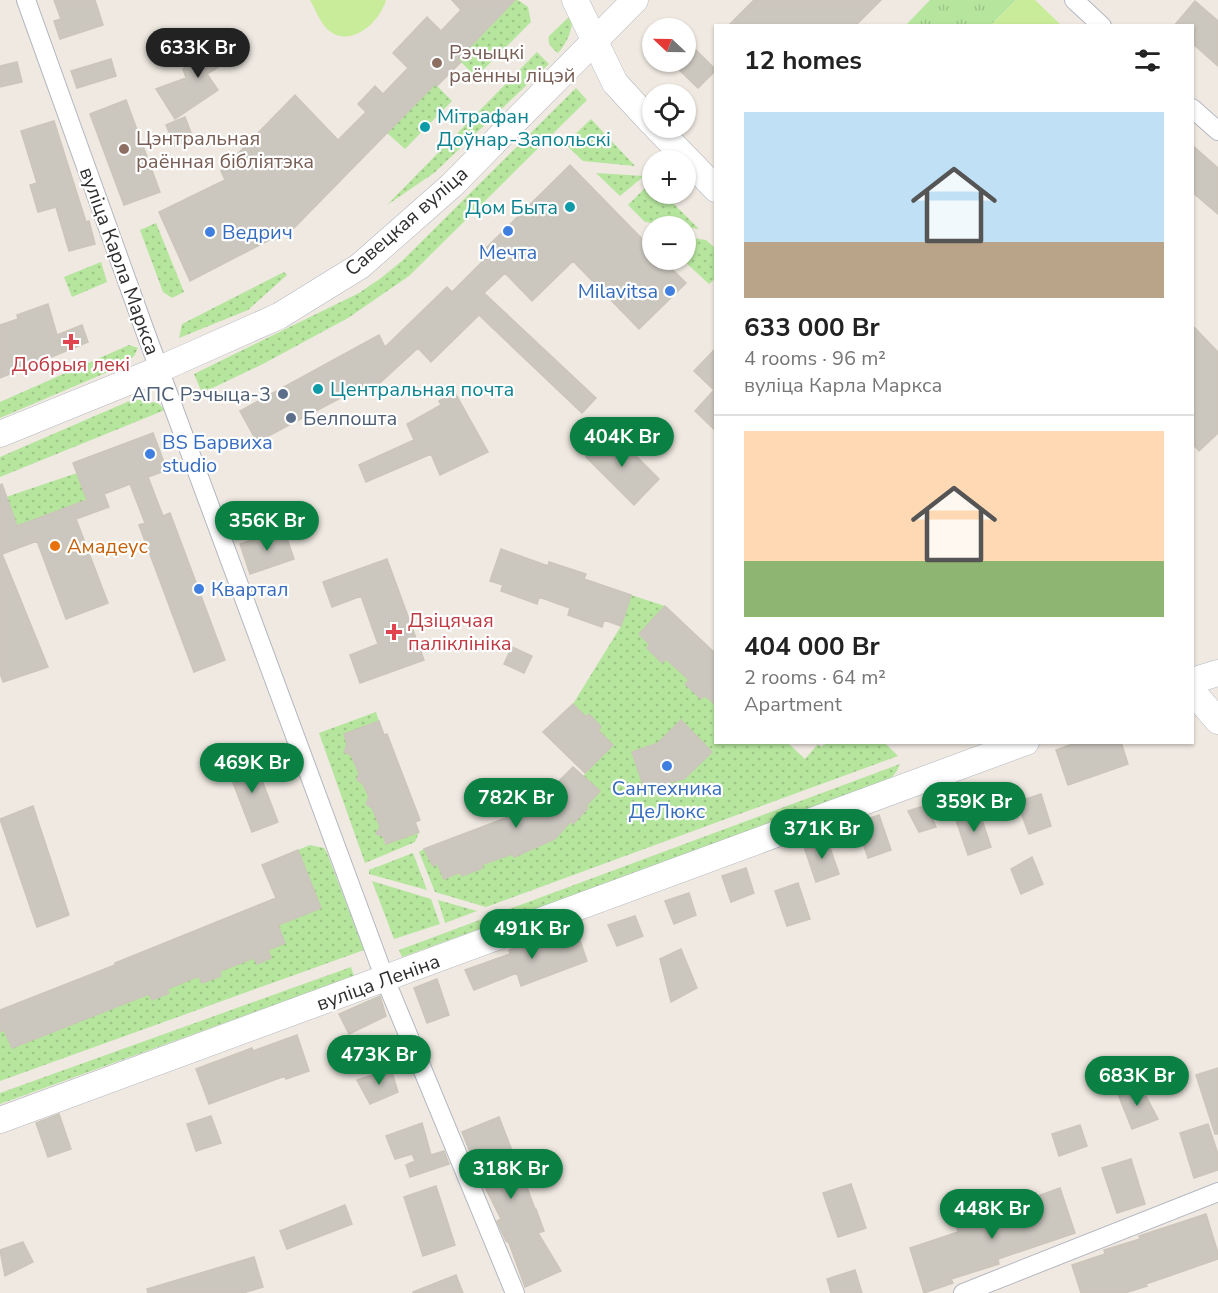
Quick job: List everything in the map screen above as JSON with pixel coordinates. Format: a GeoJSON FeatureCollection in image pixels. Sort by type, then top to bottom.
{"type":"FeatureCollection","features":[{"type":"Feature","properties":{"kind":"street","name":"вуліца Карла Маркса"},"geometry":{"type":"LineString","coordinates":[[26,0],[385,979],[515,1293]]}},
{"type":"Feature","properties":{"kind":"street"},"geometry":{"type":"LineString","coordinates":[[575,0],[615,83],[642,112]]}},
{"type":"Feature","properties":{"kind":"street","name":"Савецкая вуліца"},"geometry":{"type":"LineString","coordinates":[[0,434],[160,369],[279,316],[360,266],[452,185],[635,0]]}},
{"type":"Feature","properties":{"kind":"street"},"geometry":{"type":"LineString","coordinates":[[1074,0],[1100,24]]}},
{"type":"Feature","properties":{"kind":"street"},"geometry":{"type":"LineString","coordinates":[[1194,110],[1218,131]]}},
{"type":"Feature","properties":{"kind":"street"},"geometry":{"type":"LineString","coordinates":[[667,138],[714,187]]}},
{"type":"Feature","properties":{"kind":"street"},"geometry":{"type":"LineString","coordinates":[[1194,680],[1218,673]]}},
{"type":"Feature","properties":{"kind":"street"},"geometry":{"type":"LineString","coordinates":[[1194,693],[1218,721]]}},
{"type":"Feature","properties":{"kind":"street","name":"вуліца Леніна"},"geometry":{"type":"LineString","coordinates":[[0,1120],[1021,744]]}},
{"type":"Feature","properties":{"kind":"street"},"geometry":{"type":"LineString","coordinates":[[963,1293],[1218,1192]]}},
{"type":"Feature","properties":{"kind":"green space"},"geometry":{"type":"Polygon","coordinates":[[[310,0],[386,0],[371,24],[363,31],[345,36],[336,35],[327,29],[310,0]]]}},
{"type":"Feature","properties":{"kind":"green space"},"geometry":{"type":"Polygon","coordinates":[[[498,0],[518,0],[528,7],[531,22],[476,77],[458,59],[507,9],[498,0]]]}},
{"type":"Feature","properties":{"kind":"green space"},"geometry":{"type":"Polygon","coordinates":[[[930,0],[1016,0],[992,24],[907,24],[930,0]]]}},
{"type":"Feature","properties":{"kind":"green space"},"geometry":{"type":"Polygon","coordinates":[[[1016,0],[1035,0],[1060,24],[992,24],[1016,0]]]}},
{"type":"Feature","properties":{"kind":"green space"},"geometry":{"type":"Polygon","coordinates":[[[572,14],[569,35],[558,53],[549,44],[549,36],[572,14]]]}},
{"type":"Feature","properties":{"kind":"green space"},"geometry":{"type":"Polygon","coordinates":[[[537,52],[549,64],[434,173],[387,205],[537,52]]]}},
{"type":"Feature","properties":{"kind":"green space"},"geometry":{"type":"Polygon","coordinates":[[[435,84],[452,101],[405,149],[387,133],[435,84]]]}},
{"type":"Feature","properties":{"kind":"green space"},"geometry":{"type":"Polygon","coordinates":[[[576,88],[587,100],[409,276],[348,318],[261,365],[202,393],[194,374],[359,293],[381,278],[403,260],[576,88]]]}},
{"type":"Feature","properties":{"kind":"green space"},"geometry":{"type":"Polygon","coordinates":[[[591,119],[635,166],[583,161],[565,144],[591,119]]]}},
{"type":"Feature","properties":{"kind":"green space"},"geometry":{"type":"Polygon","coordinates":[[[596,173],[642,176],[620,196],[596,173]]]}},
{"type":"Feature","properties":{"kind":"green space"},"geometry":{"type":"Polygon","coordinates":[[[642,191],[642,204],[674,204],[686,216],[642,216],[642,219],[628,205],[642,191]]]}},
{"type":"Feature","properties":{"kind":"green space"},"geometry":{"type":"Polygon","coordinates":[[[156,223],[184,292],[172,298],[163,292],[140,230],[156,223]]]}},
{"type":"Feature","properties":{"kind":"green space"},"geometry":{"type":"Polygon","coordinates":[[[696,238],[706,240],[714,247],[714,280],[709,284],[694,270],[696,270],[696,238]]]}},
{"type":"Feature","properties":{"kind":"green space"},"geometry":{"type":"Polygon","coordinates":[[[101,262],[107,282],[72,297],[64,277],[101,262]]]}},
{"type":"Feature","properties":{"kind":"green space"},"geometry":{"type":"Polygon","coordinates":[[[284,272],[287,275],[248,310],[179,338],[182,324],[284,272]]]}},
{"type":"Feature","properties":{"kind":"green space"},"geometry":{"type":"Polygon","coordinates":[[[129,345],[138,348],[134,356],[122,366],[0,418],[0,402],[129,345]]]}},
{"type":"Feature","properties":{"kind":"green space"},"geometry":{"type":"Polygon","coordinates":[[[134,399],[158,403],[165,410],[0,477],[0,457],[134,399]]]}},
{"type":"Feature","properties":{"kind":"green space"},"geometry":{"type":"Polygon","coordinates":[[[77,473],[87,500],[17,526],[6,497],[77,473]]]}},
{"type":"Feature","properties":{"kind":"green space"},"geometry":{"type":"Polygon","coordinates":[[[631,595],[665,606],[639,634],[650,645],[647,648],[662,663],[666,659],[689,680],[685,684],[714,704],[714,744],[789,744],[805,759],[818,744],[821,747],[825,744],[886,744],[898,756],[486,907],[435,892],[419,852],[424,849],[433,866],[437,863],[444,879],[460,872],[462,875],[482,868],[481,865],[512,854],[514,857],[555,839],[571,821],[573,823],[588,808],[586,806],[599,791],[583,776],[612,745],[598,730],[601,727],[589,714],[586,717],[573,704],[621,626],[631,595]]]}},
{"type":"Feature","properties":{"kind":"green space"},"geometry":{"type":"Polygon","coordinates":[[[376,712],[379,721],[344,734],[347,744],[344,752],[351,755],[359,773],[357,780],[363,784],[369,797],[366,804],[372,808],[380,827],[377,834],[383,836],[385,844],[419,832],[415,842],[365,863],[319,733],[376,712]]]}},
{"type":"Feature","properties":{"kind":"green space"},"geometry":{"type":"Polygon","coordinates":[[[900,764],[892,777],[878,785],[402,957],[399,950],[900,764]]]}},
{"type":"Feature","properties":{"kind":"green space"},"geometry":{"type":"Polygon","coordinates":[[[310,845],[324,848],[327,853],[364,950],[0,1081],[0,1032],[4,1030],[12,1048],[149,994],[152,1000],[168,994],[167,989],[199,976],[202,983],[221,976],[220,971],[254,958],[257,964],[271,958],[268,950],[285,943],[278,925],[321,908],[298,850],[310,845]]]}},
{"type":"Feature","properties":{"kind":"green space"},"geometry":{"type":"Polygon","coordinates":[[[413,853],[427,890],[369,874],[369,870],[413,853]]]}},
{"type":"Feature","properties":{"kind":"green space"},"geometry":{"type":"Polygon","coordinates":[[[372,881],[431,899],[440,924],[394,939],[372,881]]]}},
{"type":"Feature","properties":{"kind":"green space"},"geometry":{"type":"Polygon","coordinates":[[[438,900],[477,911],[445,923],[438,900]]]}},
{"type":"Feature","properties":{"kind":"green space"},"geometry":{"type":"Polygon","coordinates":[[[351,967],[354,976],[0,1104],[0,1093],[351,967]]]}},
{"type":"Feature","properties":{"kind":"building"},"geometry":{"type":"Polygon","coordinates":[[[54,0],[95,0],[103,25],[60,39],[54,21],[61,19],[54,0]]]}},
{"type":"Feature","properties":{"kind":"building"},"geometry":{"type":"Polygon","coordinates":[[[452,0],[515,0],[458,59],[461,62],[437,86],[435,84],[293,229],[291,227],[275,240],[273,238],[190,281],[159,212],[225,180],[221,171],[295,95],[338,140],[366,112],[358,104],[375,86],[383,94],[408,68],[393,53],[427,17],[441,31],[461,10],[452,0]]]}},
{"type":"Feature","properties":{"kind":"building"},"geometry":{"type":"Polygon","coordinates":[[[754,0],[881,0],[857,24],[730,24],[754,0]]]}},
{"type":"Feature","properties":{"kind":"building"},"geometry":{"type":"Polygon","coordinates":[[[1195,1],[1218,21],[1218,66],[1194,45],[1194,24],[1176,24],[1195,1]]]}},
{"type":"Feature","properties":{"kind":"building"},"geometry":{"type":"Polygon","coordinates":[[[234,36],[244,51],[207,74],[218,90],[175,119],[156,89],[186,78],[183,69],[234,36]]]}},
{"type":"Feature","properties":{"kind":"building"},"geometry":{"type":"Polygon","coordinates":[[[696,50],[714,68],[714,72],[698,88],[681,72],[696,72],[696,50]]]}},
{"type":"Feature","properties":{"kind":"building"},"geometry":{"type":"Polygon","coordinates":[[[111,59],[116,76],[77,88],[71,71],[111,59]]]}},
{"type":"Feature","properties":{"kind":"building"},"geometry":{"type":"Polygon","coordinates":[[[17,62],[22,82],[0,87],[0,66],[17,62]]]}},
{"type":"Feature","properties":{"kind":"building","name":"Цэнтральная раённая бібліятэка"},"geometry":{"type":"Polygon","coordinates":[[[126,100],[160,192],[124,205],[90,114],[126,100]]]}},
{"type":"Feature","properties":{"kind":"building"},"geometry":{"type":"Polygon","coordinates":[[[185,117],[193,138],[175,146],[166,125],[185,117]]]}},
{"type":"Feature","properties":{"kind":"building"},"geometry":{"type":"Polygon","coordinates":[[[54,121],[95,244],[69,251],[56,207],[38,212],[30,185],[37,183],[21,131],[54,121]]]}},
{"type":"Feature","properties":{"kind":"building"},"geometry":{"type":"Polygon","coordinates":[[[1194,147],[1218,168],[1218,214],[1194,194],[1194,147]]]}},
{"type":"Feature","properties":{"kind":"building"},"geometry":{"type":"Polygon","coordinates":[[[570,165],[642,239],[642,270],[673,270],[686,283],[639,329],[573,261],[532,301],[505,273],[484,293],[596,398],[582,413],[479,315],[431,362],[418,348],[371,391],[367,384],[257,442],[240,411],[379,335],[385,347],[447,287],[452,292],[488,256],[483,251],[570,165]]]}},
{"type":"Feature","properties":{"kind":"building"},"geometry":{"type":"Polygon","coordinates":[[[48,304],[57,335],[82,325],[88,342],[0,378],[0,325],[18,319],[17,315],[48,304]]]}},
{"type":"Feature","properties":{"kind":"building"},"geometry":{"type":"Polygon","coordinates":[[[1194,327],[1218,352],[1218,433],[1199,451],[1194,445],[1194,327]]]}},
{"type":"Feature","properties":{"kind":"building"},"geometry":{"type":"Polygon","coordinates":[[[714,350],[714,390],[694,371],[714,350]]]}},
{"type":"Feature","properties":{"kind":"building"},"geometry":{"type":"Polygon","coordinates":[[[714,390],[714,429],[695,411],[714,390]]]}},
{"type":"Feature","properties":{"kind":"building"},"geometry":{"type":"Polygon","coordinates":[[[454,391],[488,452],[440,475],[431,454],[366,482],[359,465],[414,440],[407,424],[441,405],[439,401],[454,391]]]}},
{"type":"Feature","properties":{"kind":"building"},"geometry":{"type":"Polygon","coordinates":[[[611,431],[659,479],[634,505],[586,457],[611,431]]]}},
{"type":"Feature","properties":{"kind":"building"},"geometry":{"type":"Polygon","coordinates":[[[153,433],[167,470],[148,477],[163,516],[170,513],[225,660],[194,672],[139,525],[145,523],[130,484],[104,494],[109,507],[76,519],[108,603],[66,619],[37,541],[2,554],[48,667],[3,682],[0,673],[0,485],[2,484],[17,526],[87,500],[73,463],[153,433]]]}},
{"type":"Feature","properties":{"kind":"building"},"geometry":{"type":"Polygon","coordinates":[[[284,530],[294,559],[250,574],[240,544],[284,530]]]}},
{"type":"Feature","properties":{"kind":"building"},"geometry":{"type":"Polygon","coordinates":[[[501,549],[548,566],[549,562],[586,574],[584,579],[631,595],[621,626],[604,620],[602,627],[568,615],[570,608],[539,597],[537,604],[501,591],[503,585],[490,581],[501,549]]]}},
{"type":"Feature","properties":{"kind":"building","name":"Дзіцячая паліклініка"},"geometry":{"type":"Polygon","coordinates":[[[387,559],[424,660],[360,683],[350,655],[378,644],[361,596],[332,607],[323,582],[387,559]]]}},
{"type":"Feature","properties":{"kind":"building"},"geometry":{"type":"Polygon","coordinates":[[[665,606],[714,652],[714,703],[704,695],[701,699],[685,684],[689,680],[666,659],[662,663],[647,648],[650,645],[639,634],[665,606]]]}},
{"type":"Feature","properties":{"kind":"building"},"geometry":{"type":"Polygon","coordinates":[[[512,647],[532,656],[524,673],[504,664],[512,647]]]}},
{"type":"Feature","properties":{"kind":"building"},"geometry":{"type":"Polygon","coordinates":[[[573,704],[586,717],[589,714],[601,727],[598,730],[613,745],[585,773],[543,732],[573,704]]]}},
{"type":"Feature","properties":{"kind":"building","name":"Сантехника ДеЛюкс"},"geometry":{"type":"Polygon","coordinates":[[[681,720],[712,752],[684,779],[644,788],[632,752],[658,743],[681,720]]]}},
{"type":"Feature","properties":{"kind":"building"},"geometry":{"type":"Polygon","coordinates":[[[379,721],[384,735],[387,734],[420,820],[415,822],[419,832],[386,844],[383,836],[376,834],[380,827],[372,808],[366,804],[369,797],[363,784],[357,780],[359,773],[351,755],[344,752],[347,744],[344,734],[379,721]]]}},
{"type":"Feature","properties":{"kind":"building"},"geometry":{"type":"Polygon","coordinates":[[[1072,744],[1122,744],[1128,764],[1068,785],[1056,750],[1072,744]]]}},
{"type":"Feature","properties":{"kind":"building"},"geometry":{"type":"Polygon","coordinates":[[[253,757],[278,822],[252,832],[227,767],[253,757]]]}},
{"type":"Feature","properties":{"kind":"building"},"geometry":{"type":"Polygon","coordinates":[[[573,767],[600,791],[573,824],[571,821],[555,839],[514,857],[512,854],[481,865],[483,868],[462,876],[460,872],[444,879],[437,863],[433,866],[424,849],[532,808],[573,767]]]}},
{"type":"Feature","properties":{"kind":"building"},"geometry":{"type":"Polygon","coordinates":[[[1041,794],[1051,826],[1029,834],[1017,802],[1041,794]]]}},
{"type":"Feature","properties":{"kind":"building"},"geometry":{"type":"Polygon","coordinates":[[[927,805],[936,827],[919,832],[908,811],[927,805]]]}},
{"type":"Feature","properties":{"kind":"building"},"geometry":{"type":"Polygon","coordinates":[[[33,806],[69,915],[37,927],[0,819],[33,806]]]}},
{"type":"Feature","properties":{"kind":"building"},"geometry":{"type":"Polygon","coordinates":[[[979,811],[991,847],[968,855],[956,820],[979,811]]]}},
{"type":"Feature","properties":{"kind":"building"},"geometry":{"type":"Polygon","coordinates":[[[879,815],[891,850],[868,858],[856,823],[879,815]]]}},
{"type":"Feature","properties":{"kind":"building"},"geometry":{"type":"Polygon","coordinates":[[[827,839],[839,874],[816,882],[804,847],[827,839]]]}},
{"type":"Feature","properties":{"kind":"building"},"geometry":{"type":"Polygon","coordinates":[[[298,850],[321,908],[278,925],[285,943],[268,950],[271,958],[257,964],[254,958],[220,971],[221,976],[202,983],[199,976],[167,989],[169,993],[152,1000],[149,994],[12,1048],[4,1030],[0,1032],[0,1010],[276,898],[262,865],[298,850]]]}},
{"type":"Feature","properties":{"kind":"building"},"geometry":{"type":"Polygon","coordinates":[[[1032,857],[1043,884],[1021,894],[1011,869],[1032,857]]]}},
{"type":"Feature","properties":{"kind":"building"},"geometry":{"type":"Polygon","coordinates":[[[746,868],[754,893],[731,902],[722,876],[746,868]]]}},
{"type":"Feature","properties":{"kind":"building"},"geometry":{"type":"Polygon","coordinates":[[[798,883],[810,919],[787,926],[775,891],[798,883]]]}},
{"type":"Feature","properties":{"kind":"building"},"geometry":{"type":"Polygon","coordinates":[[[689,893],[696,915],[674,924],[665,901],[689,893]]]}},
{"type":"Feature","properties":{"kind":"building"},"geometry":{"type":"Polygon","coordinates":[[[635,916],[643,936],[617,946],[608,925],[635,916]]]}},
{"type":"Feature","properties":{"kind":"building"},"geometry":{"type":"Polygon","coordinates":[[[575,926],[587,961],[521,986],[517,973],[474,990],[465,970],[510,954],[509,950],[575,926]]]}},
{"type":"Feature","properties":{"kind":"building"},"geometry":{"type":"Polygon","coordinates":[[[681,949],[697,988],[671,1002],[660,959],[681,949]]]}},
{"type":"Feature","properties":{"kind":"building"},"geometry":{"type":"Polygon","coordinates":[[[437,979],[449,1015],[427,1023],[414,988],[437,979]]]}},
{"type":"Feature","properties":{"kind":"building"},"geometry":{"type":"Polygon","coordinates":[[[380,996],[386,1016],[349,1034],[339,1014],[380,996]]]}},
{"type":"Feature","properties":{"kind":"building"},"geometry":{"type":"Polygon","coordinates":[[[297,1035],[309,1071],[286,1079],[285,1076],[209,1104],[196,1069],[252,1048],[253,1051],[297,1035]]]}},
{"type":"Feature","properties":{"kind":"building"},"geometry":{"type":"Polygon","coordinates":[[[1218,1068],[1218,1134],[1215,1134],[1196,1075],[1218,1068]]]}},
{"type":"Feature","properties":{"kind":"building"},"geometry":{"type":"Polygon","coordinates":[[[391,1069],[398,1092],[370,1104],[357,1080],[391,1069]]]}},
{"type":"Feature","properties":{"kind":"building"},"geometry":{"type":"Polygon","coordinates":[[[1139,1083],[1158,1119],[1132,1129],[1118,1094],[1139,1083]]]}},
{"type":"Feature","properties":{"kind":"building"},"geometry":{"type":"Polygon","coordinates":[[[59,1114],[71,1149],[48,1157],[36,1123],[59,1114]]]}},
{"type":"Feature","properties":{"kind":"building"},"geometry":{"type":"Polygon","coordinates":[[[211,1116],[221,1143],[196,1151],[187,1124],[211,1116]]]}},
{"type":"Feature","properties":{"kind":"building"},"geometry":{"type":"Polygon","coordinates":[[[499,1117],[544,1231],[538,1233],[561,1271],[525,1287],[509,1243],[497,1221],[501,1219],[479,1175],[462,1132],[499,1117]]]}},
{"type":"Feature","properties":{"kind":"building"},"geometry":{"type":"Polygon","coordinates":[[[422,1123],[431,1155],[444,1151],[449,1164],[410,1177],[406,1165],[415,1161],[412,1154],[395,1159],[386,1136],[422,1123]]]}},
{"type":"Feature","properties":{"kind":"building"},"geometry":{"type":"Polygon","coordinates":[[[1208,1124],[1218,1154],[1218,1170],[1194,1178],[1180,1133],[1208,1124]]]}},
{"type":"Feature","properties":{"kind":"building"},"geometry":{"type":"Polygon","coordinates":[[[1080,1125],[1087,1146],[1059,1156],[1052,1134],[1080,1125]]]}},
{"type":"Feature","properties":{"kind":"building"},"geometry":{"type":"Polygon","coordinates":[[[1131,1159],[1145,1204],[1117,1213],[1102,1168],[1131,1159]]]}},
{"type":"Feature","properties":{"kind":"building"},"geometry":{"type":"Polygon","coordinates":[[[851,1184],[866,1228],[838,1237],[823,1193],[851,1184]]]}},
{"type":"Feature","properties":{"kind":"building"},"geometry":{"type":"Polygon","coordinates":[[[436,1186],[455,1245],[423,1256],[404,1197],[436,1186]]]}},
{"type":"Feature","properties":{"kind":"building"},"geometry":{"type":"Polygon","coordinates":[[[1060,1188],[1075,1233],[998,1259],[999,1264],[951,1279],[953,1283],[924,1293],[910,1248],[958,1232],[957,1228],[994,1216],[993,1212],[1060,1188]]]}},
{"type":"Feature","properties":{"kind":"building"},"geometry":{"type":"Polygon","coordinates":[[[345,1205],[352,1224],[287,1249],[280,1231],[345,1205]]]}},
{"type":"Feature","properties":{"kind":"building"},"geometry":{"type":"Polygon","coordinates":[[[1206,1214],[1218,1259],[1125,1293],[1081,1293],[1072,1265],[1105,1254],[1104,1250],[1140,1239],[1139,1236],[1206,1214]]]}},
{"type":"Feature","properties":{"kind":"building"},"geometry":{"type":"Polygon","coordinates":[[[23,1242],[33,1262],[5,1276],[0,1250],[23,1242]]]}},
{"type":"Feature","properties":{"kind":"building"},"geometry":{"type":"Polygon","coordinates":[[[254,1257],[263,1287],[243,1293],[148,1293],[147,1289],[254,1257]]]}},
{"type":"Feature","properties":{"kind":"building"},"geometry":{"type":"Polygon","coordinates":[[[855,1270],[862,1293],[831,1293],[827,1279],[855,1270]]]}},
{"type":"Feature","properties":{"kind":"building"},"geometry":{"type":"Polygon","coordinates":[[[456,1275],[463,1293],[413,1293],[413,1292],[456,1275]]]}},
{"type":"Feature","properties":{"kind":"place","name":"Рэчыцкі раённы ліцэй"},"geometry":{"type":"Point","coordinates":[437,63]}},
{"type":"Feature","properties":{"kind":"place","name":"Мітрафан Доўнар-Запольскі"},"geometry":{"type":"Point","coordinates":[425,127]}},
{"type":"Feature","properties":{"kind":"place","name":"Цэнтральная раённая бібліятэка"},"geometry":{"type":"Point","coordinates":[124,149]}},
{"type":"Feature","properties":{"kind":"place","name":"Дом Быта"},"geometry":{"type":"Point","coordinates":[570,207]}},
{"type":"Feature","properties":{"kind":"place","name":"Мечта"},"geometry":{"type":"Point","coordinates":[508,231]}},
{"type":"Feature","properties":{"kind":"place","name":"Ведрич"},"geometry":{"type":"Point","coordinates":[210,232]}},
{"type":"Feature","properties":{"kind":"place","name":"Milavitsa"},"geometry":{"type":"Point","coordinates":[670,291]}},
{"type":"Feature","properties":{"kind":"place","name":"Добрыя лекі"},"geometry":{"type":"Point","coordinates":[71,342]}},
{"type":"Feature","properties":{"kind":"place","name":"Центральная почта"},"geometry":{"type":"Point","coordinates":[318,389]}},
{"type":"Feature","properties":{"kind":"place","name":"АПС Рэчыца-3"},"geometry":{"type":"Point","coordinates":[283,394]}},
{"type":"Feature","properties":{"kind":"place","name":"Белпошта"},"geometry":{"type":"Point","coordinates":[291,418]}},
{"type":"Feature","properties":{"kind":"place","name":"BS Барвиха studio"},"geometry":{"type":"Point","coordinates":[150,454]}},
{"type":"Feature","properties":{"kind":"place","name":"Амадеус"},"geometry":{"type":"Point","coordinates":[55,546]}},
{"type":"Feature","properties":{"kind":"place","name":"Квартал"},"geometry":{"type":"Point","coordinates":[199,589]}},
{"type":"Feature","properties":{"kind":"place","name":"Дзіцячая паліклініка"},"geometry":{"type":"Point","coordinates":[394,632]}},
{"type":"Feature","properties":{"kind":"place","name":"Сантехника ДеЛюкс"},"geometry":{"type":"Point","coordinates":[667,766]}}]}
